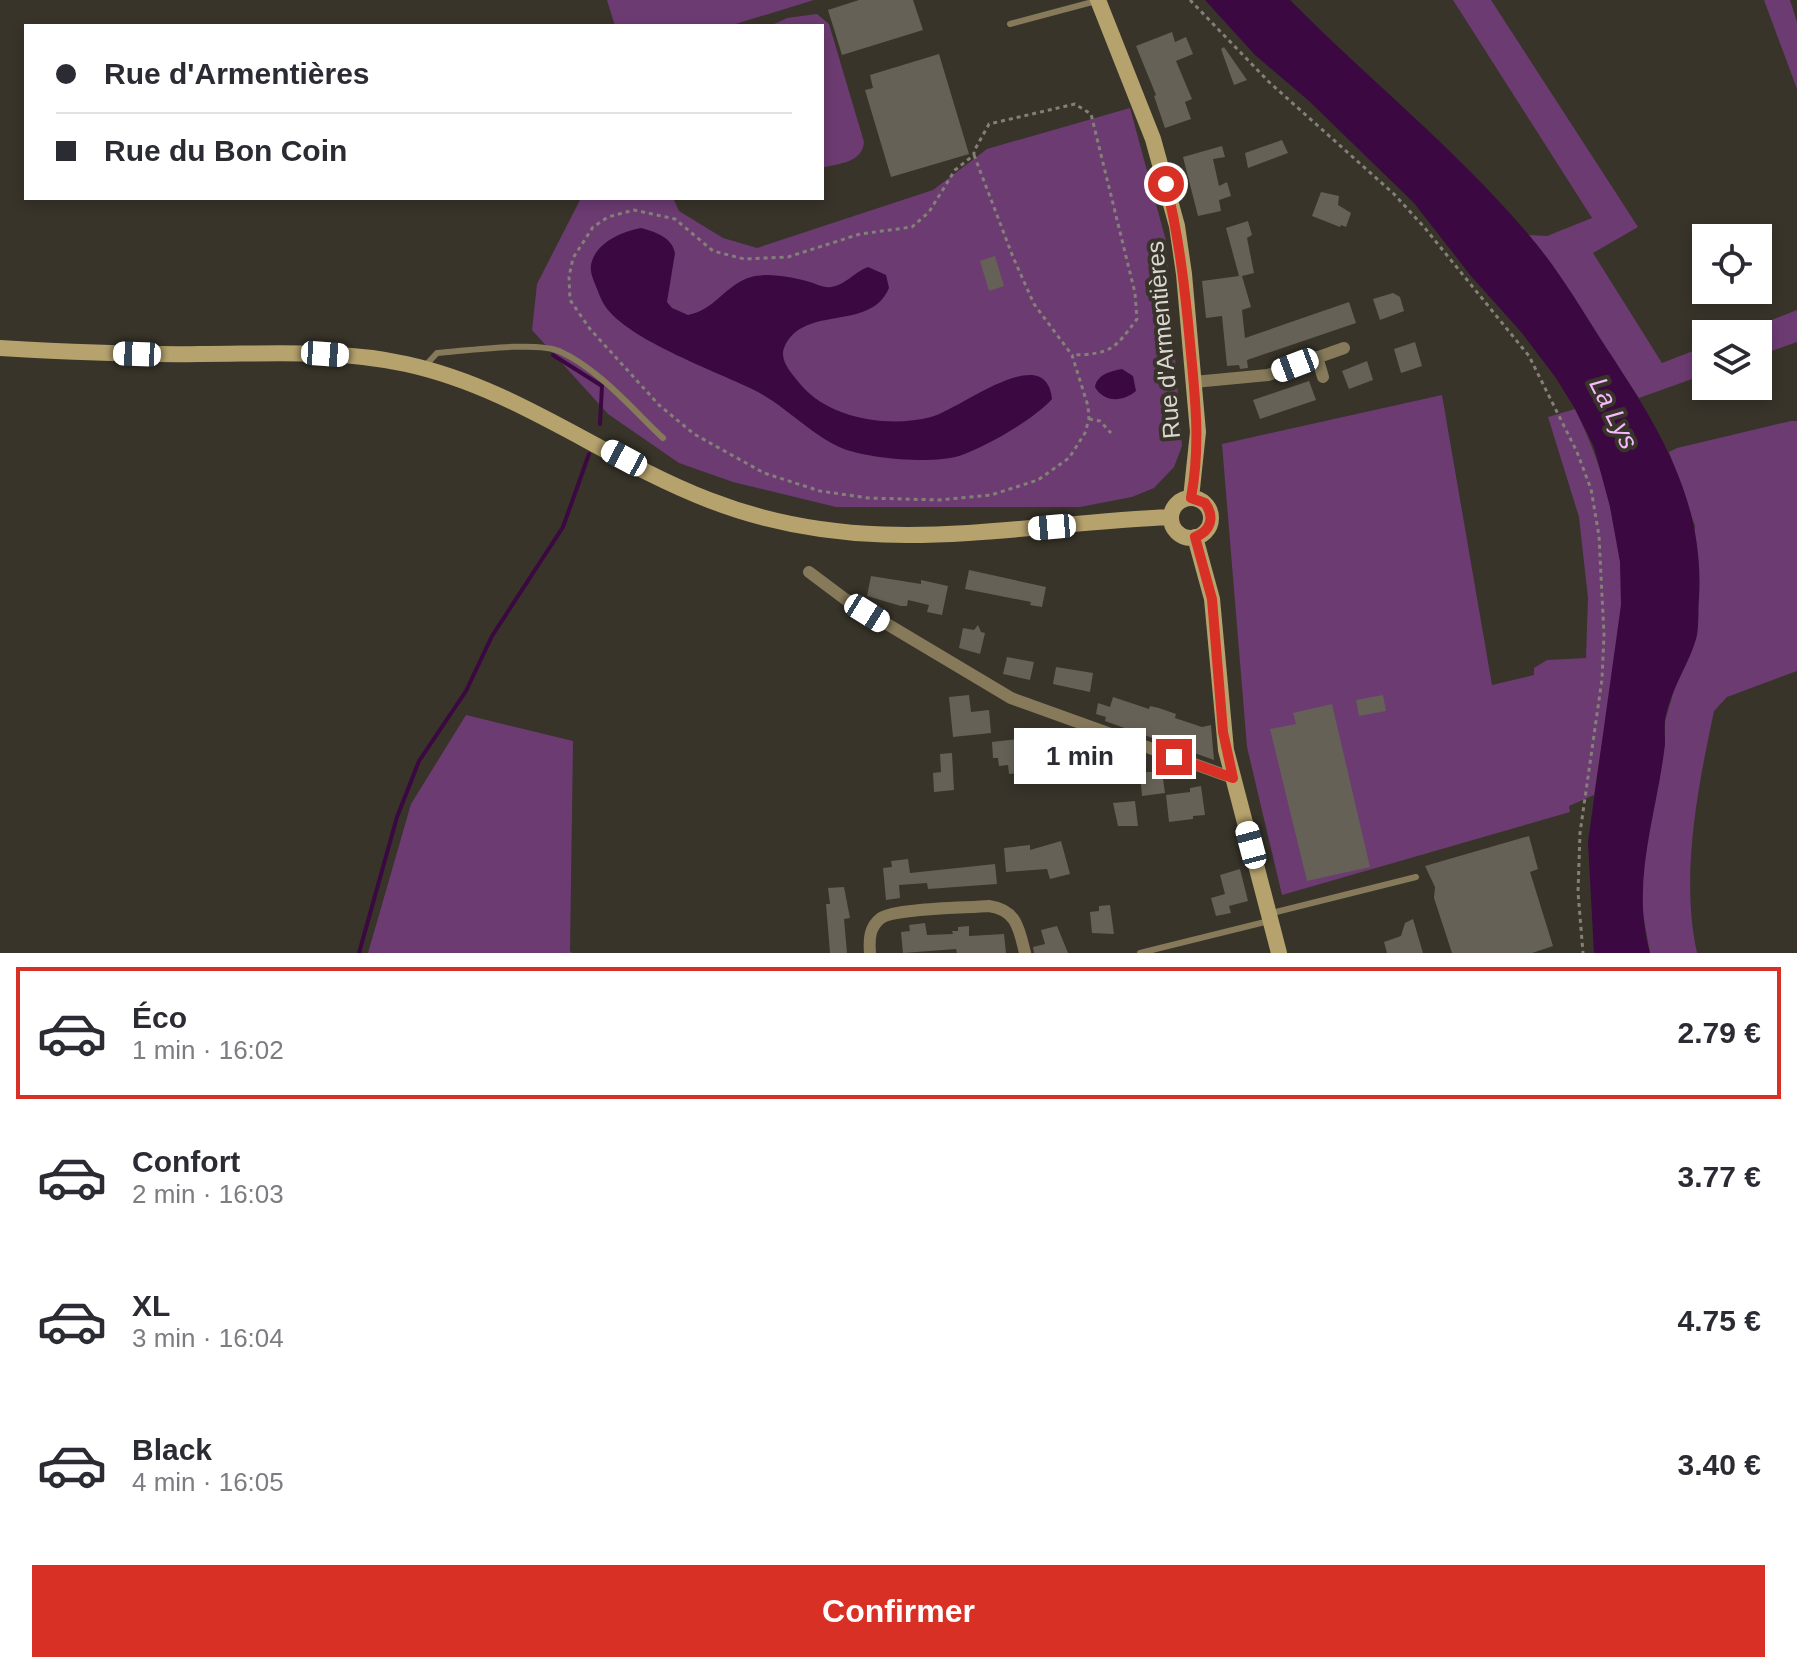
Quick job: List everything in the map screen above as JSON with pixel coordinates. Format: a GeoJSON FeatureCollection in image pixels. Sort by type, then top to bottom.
{"type":"FeatureCollection","features":[{"type":"Feature","properties":{"kind":"main road","name":"Rue d'Armentières"},"geometry":{"type":"LineString","coordinates":[[1098,0],[1149,129],[1171,203],[1183,262],[1198,442],[1191,498]]}},
{"type":"Feature","properties":{"kind":"main road"},"geometry":{"type":"LineString","coordinates":[[0,348],[137,354],[325,354],[378,359],[422,368],[516,402],[708,500],[804,528],[870,536],[918,536],[1171,517]]}},
{"type":"Feature","properties":{"kind":"main road"},"geometry":{"type":"LineString","coordinates":[[1191,498],[1205,503],[1211,517],[1208,529],[1188,538],[1178,533],[1171,517],[1177,503],[1191,498]]}},
{"type":"Feature","properties":{"kind":"main road"},"geometry":{"type":"LineString","coordinates":[[1195,537],[1212,599],[1223,732],[1279,953]]}},
{"type":"Feature","properties":{"kind":"street"},"geometry":{"type":"LineString","coordinates":[[1194,382],[1268,375],[1344,348]]}},
{"type":"Feature","properties":{"kind":"street"},"geometry":{"type":"LineString","coordinates":[[1317,357],[1323,377]]}},
{"type":"Feature","properties":{"kind":"street"},"geometry":{"type":"LineString","coordinates":[[809,572],[845,599],[1011,698],[1233,778]]}},
{"type":"Feature","properties":{"kind":"street"},"geometry":{"type":"LineString","coordinates":[[870,953],[873,927],[887,915],[989,906],[1002,909],[1015,918],[1025,953]]}},
{"type":"Feature","properties":{"kind":"lane"},"geometry":{"type":"LineString","coordinates":[[1010,24],[1098,0]]}},
{"type":"Feature","properties":{"kind":"lane"},"geometry":{"type":"LineString","coordinates":[[422,368],[437,353],[525,347],[557,350],[586,368],[663,438]]}},
{"type":"Feature","properties":{"kind":"lane"},"geometry":{"type":"LineString","coordinates":[[1140,953],[1416,877]]}},
{"type":"Feature","properties":{"kind":"path"},"geometry":{"type":"LineString","coordinates":[[1190,0],[1269,82],[1394,194],[1424,227],[1529,356],[1591,489],[1599,536],[1604,635],[1602,679],[1580,848],[1578,892],[1583,953]]}},
{"type":"Feature","properties":{"kind":"path"},"geometry":{"type":"LineString","coordinates":[[974,155],[955,170],[929,212],[912,227],[860,234],[788,257],[744,259],[713,251],[675,219],[634,210],[608,217],[593,227],[573,258],[569,277],[570,300],[590,329],[659,405],[694,434],[764,473],[820,491],[868,498],[939,500],[991,495],[1038,480],[1069,458],[1085,433],[1089,419],[1088,406],[1072,355],[1034,304],[974,151],[989,124],[1075,104],[1091,114],[1135,293],[1137,319],[1118,344],[1099,355],[1072,355]]}},
{"type":"Feature","properties":{"kind":"path"},"geometry":{"type":"LineString","coordinates":[[1089,419],[1100,421],[1111,433]]}},
{"type":"Feature","properties":{"kind":"shaded area"},"geometry":{"type":"Polygon","coordinates":[[[607,0],[814,0],[736,24],[614,24],[607,0]]]}},
{"type":"Feature","properties":{"kind":"shaded area"},"geometry":{"type":"Polygon","coordinates":[[[1453,0],[1491,0],[1638,227],[1593,253],[1662,363],[1692,351],[1692,379],[1639,398],[1529,235],[1547,236],[1592,218],[1453,0]]]}},
{"type":"Feature","properties":{"kind":"shaded area"},"geometry":{"type":"Polygon","coordinates":[[[1764,0],[1790,0],[1797,22],[1797,89],[1764,0]]]}},
{"type":"Feature","properties":{"kind":"shaded area"},"geometry":{"type":"Polygon","coordinates":[[[817,14],[829,24],[864,142],[855,158],[824,168],[824,24],[774,24],[787,18],[817,14]]]}},
{"type":"Feature","properties":{"kind":"shaded area"},"geometry":{"type":"Polygon","coordinates":[[[1130,108],[1166,241],[1182,446],[1174,467],[1154,488],[1132,497],[1080,507],[836,507],[733,482],[679,463],[608,414],[532,330],[537,284],[580,200],[674,200],[679,211],[723,238],[757,248],[933,190],[987,149],[1130,108]]]}},
{"type":"Feature","properties":{"kind":"shaded area"},"geometry":{"type":"Polygon","coordinates":[[[1797,310],[1797,342],[1772,351],[1772,320],[1797,310]]]}},
{"type":"Feature","properties":{"kind":"shaded area"},"geometry":{"type":"Polygon","coordinates":[[[1442,395],[1492,685],[1534,675],[1534,668],[1547,660],[1586,658],[1588,598],[1579,517],[1548,417],[1575,409],[1595,455],[1616,530],[1621,605],[1594,795],[1569,806],[1570,812],[1282,895],[1247,747],[1222,444],[1442,395]]]}},
{"type":"Feature","properties":{"kind":"shaded area"},"geometry":{"type":"Polygon","coordinates":[[[1797,421],[1797,671],[1727,697],[1714,711],[1693,831],[1690,893],[1697,953],[1650,953],[1641,903],[1644,856],[1665,743],[1665,721],[1675,687],[1695,526],[1669,452],[1797,421]]]}},
{"type":"Feature","properties":{"kind":"shaded area"},"geometry":{"type":"Polygon","coordinates":[[[466,715],[573,741],[572,953],[368,953],[411,804],[466,715]]]}},
{"type":"Feature","properties":{"kind":"water","name":"La Lys"},"geometry":{"type":"Polygon","coordinates":[[[1205,0],[1290,0],[1442,143],[1528,234],[1557,271],[1639,399],[1672,460],[1694,526],[1699,561],[1698,621],[1694,646],[1671,698],[1665,720],[1665,744],[1644,874],[1643,900],[1650,953],[1594,953],[1588,842],[1621,605],[1620,562],[1594,447],[1556,378],[1414,203],[1308,100],[1255,55],[1205,0]]]}},
{"type":"Feature","properties":{"kind":"water"},"geometry":{"type":"Polygon","coordinates":[[[641,228],[662,236],[673,247],[675,253],[667,302],[672,308],[688,315],[706,308],[734,285],[751,277],[782,276],[828,287],[841,284],[868,267],[886,275],[889,288],[880,302],[852,315],[806,326],[793,334],[784,348],[785,363],[801,385],[813,397],[844,413],[879,421],[931,417],[1000,382],[1019,376],[1035,375],[1046,382],[1052,399],[1008,432],[959,456],[933,460],[902,459],[844,449],[821,437],[758,392],[654,343],[617,319],[605,306],[591,273],[595,254],[619,235],[641,228]]]}},
{"type":"Feature","properties":{"kind":"water"},"geometry":{"type":"Polygon","coordinates":[[[1122,369],[1133,376],[1136,391],[1114,399],[1103,396],[1095,387],[1098,379],[1122,369]]]}},
{"type":"Feature","properties":{"kind":"building"},"geometry":{"type":"Polygon","coordinates":[[[859,0],[913,0],[923,30],[842,55],[828,10],[859,0]]]}},
{"type":"Feature","properties":{"kind":"building"},"geometry":{"type":"Polygon","coordinates":[[[1172,32],[1175,42],[1186,37],[1193,54],[1176,61],[1192,99],[1185,102],[1191,119],[1165,128],[1156,95],[1136,46],[1172,32]]]}},
{"type":"Feature","properties":{"kind":"building"},"geometry":{"type":"Polygon","coordinates":[[[1224,47],[1247,80],[1234,85],[1221,49],[1224,47]]]}},
{"type":"Feature","properties":{"kind":"building"},"geometry":{"type":"Polygon","coordinates":[[[939,54],[969,154],[891,177],[865,90],[873,88],[870,75],[939,54]]]}},
{"type":"Feature","properties":{"kind":"building"},"geometry":{"type":"Polygon","coordinates":[[[1282,140],[1288,153],[1248,168],[1245,153],[1282,140]]]}},
{"type":"Feature","properties":{"kind":"building"},"geometry":{"type":"Polygon","coordinates":[[[1222,146],[1225,157],[1213,159],[1219,186],[1227,182],[1231,196],[1219,200],[1221,211],[1198,216],[1183,157],[1222,146]]]}},
{"type":"Feature","properties":{"kind":"building"},"geometry":{"type":"Polygon","coordinates":[[[1321,192],[1339,196],[1338,205],[1351,213],[1346,227],[1312,216],[1321,192]]]}},
{"type":"Feature","properties":{"kind":"building"},"geometry":{"type":"Polygon","coordinates":[[[1248,221],[1252,235],[1247,238],[1254,273],[1242,276],[1251,307],[1242,310],[1245,338],[1349,302],[1356,323],[1247,360],[1248,368],[1227,366],[1222,316],[1206,318],[1202,281],[1239,276],[1226,228],[1248,221]]]}},
{"type":"Feature","properties":{"kind":"building"},"geometry":{"type":"Polygon","coordinates":[[[995,256],[1004,286],[989,291],[980,261],[995,256]]]}},
{"type":"Feature","properties":{"kind":"building"},"geometry":{"type":"Polygon","coordinates":[[[1393,293],[1400,297],[1404,311],[1380,320],[1373,299],[1393,293]]]}},
{"type":"Feature","properties":{"kind":"building"},"geometry":{"type":"Polygon","coordinates":[[[1415,342],[1422,366],[1401,373],[1394,349],[1415,342]]]}},
{"type":"Feature","properties":{"kind":"building"},"geometry":{"type":"Polygon","coordinates":[[[1367,361],[1373,380],[1349,389],[1342,371],[1367,361]]]}},
{"type":"Feature","properties":{"kind":"building"},"geometry":{"type":"Polygon","coordinates":[[[1309,381],[1316,400],[1260,419],[1253,400],[1309,381]]]}},
{"type":"Feature","properties":{"kind":"building"},"geometry":{"type":"Polygon","coordinates":[[[969,570],[1046,587],[1042,607],[965,589],[969,570]]]}},
{"type":"Feature","properties":{"kind":"building"},"geometry":{"type":"Polygon","coordinates":[[[871,576],[921,584],[921,580],[948,586],[942,615],[927,612],[929,605],[908,600],[907,606],[901,606],[867,596],[871,576]]]}},
{"type":"Feature","properties":{"kind":"building"},"geometry":{"type":"Polygon","coordinates":[[[978,625],[985,633],[980,654],[959,648],[963,628],[974,630],[978,625]]]}},
{"type":"Feature","properties":{"kind":"building"},"geometry":{"type":"Polygon","coordinates":[[[1007,657],[1034,662],[1030,680],[1003,674],[1007,657]]]}},
{"type":"Feature","properties":{"kind":"building"},"geometry":{"type":"Polygon","coordinates":[[[1056,667],[1093,673],[1090,692],[1053,684],[1056,667]]]}},
{"type":"Feature","properties":{"kind":"building"},"geometry":{"type":"Polygon","coordinates":[[[969,695],[971,712],[989,710],[991,733],[953,737],[949,697],[969,695]]]}},
{"type":"Feature","properties":{"kind":"building"},"geometry":{"type":"Polygon","coordinates":[[[1383,695],[1386,711],[1359,716],[1356,700],[1383,695]]]}},
{"type":"Feature","properties":{"kind":"building"},"geometry":{"type":"Polygon","coordinates":[[[1113,697],[1149,709],[1150,706],[1159,708],[1176,714],[1175,718],[1202,727],[1211,725],[1214,760],[1105,721],[1106,717],[1096,714],[1098,703],[1110,707],[1113,697]]]}},
{"type":"Feature","properties":{"kind":"building"},"geometry":{"type":"Polygon","coordinates":[[[1332,704],[1370,867],[1307,881],[1270,729],[1296,724],[1293,713],[1332,704]]]}},
{"type":"Feature","properties":{"kind":"building"},"geometry":{"type":"Polygon","coordinates":[[[1062,734],[1092,742],[1091,746],[1110,753],[1100,754],[1094,772],[1084,769],[1082,756],[1036,762],[1037,771],[1009,774],[1008,765],[999,766],[998,758],[993,758],[992,742],[1062,734]]]}},
{"type":"Feature","properties":{"kind":"building"},"geometry":{"type":"Polygon","coordinates":[[[952,753],[954,790],[934,792],[933,773],[941,772],[940,754],[952,753]]]}},
{"type":"Feature","properties":{"kind":"building"},"geometry":{"type":"Polygon","coordinates":[[[1162,772],[1165,793],[1142,796],[1140,773],[1162,772]]]}},
{"type":"Feature","properties":{"kind":"building"},"geometry":{"type":"Polygon","coordinates":[[[1201,786],[1205,815],[1169,822],[1166,795],[1190,792],[1190,788],[1201,786]]]}},
{"type":"Feature","properties":{"kind":"building"},"geometry":{"type":"Polygon","coordinates":[[[1135,801],[1138,826],[1118,826],[1113,803],[1135,801]]]}},
{"type":"Feature","properties":{"kind":"building"},"geometry":{"type":"Polygon","coordinates":[[[1529,836],[1538,869],[1530,872],[1553,946],[1532,953],[1452,953],[1434,898],[1435,887],[1425,866],[1529,836]]]}},
{"type":"Feature","properties":{"kind":"building"},"geometry":{"type":"Polygon","coordinates":[[[1061,841],[1070,874],[1050,879],[1047,869],[1006,872],[1004,848],[1030,845],[1030,850],[1061,841]]]}},
{"type":"Feature","properties":{"kind":"building"},"geometry":{"type":"Polygon","coordinates":[[[908,859],[910,873],[995,864],[997,884],[928,889],[927,883],[899,885],[900,898],[886,900],[883,868],[892,867],[891,861],[908,859]]]}},
{"type":"Feature","properties":{"kind":"building"},"geometry":{"type":"Polygon","coordinates":[[[1240,869],[1248,901],[1229,906],[1231,913],[1216,916],[1211,898],[1225,894],[1220,875],[1240,869]]]}},
{"type":"Feature","properties":{"kind":"building"},"geometry":{"type":"Polygon","coordinates":[[[844,887],[850,918],[844,919],[847,953],[830,953],[826,904],[830,904],[828,888],[844,887]]]}},
{"type":"Feature","properties":{"kind":"building"},"geometry":{"type":"Polygon","coordinates":[[[1110,905],[1114,934],[1092,933],[1090,912],[1099,911],[1099,906],[1110,905]]]}},
{"type":"Feature","properties":{"kind":"building"},"geometry":{"type":"Polygon","coordinates":[[[1413,919],[1423,953],[1387,953],[1384,942],[1401,936],[1405,923],[1413,919]]]}},
{"type":"Feature","properties":{"kind":"building"},"geometry":{"type":"Polygon","coordinates":[[[925,923],[927,935],[953,934],[952,931],[958,931],[958,927],[969,926],[969,936],[1004,934],[1006,953],[957,953],[956,949],[903,953],[901,932],[910,931],[909,925],[925,923]]]}},
{"type":"Feature","properties":{"kind":"building"},"geometry":{"type":"Polygon","coordinates":[[[1057,926],[1068,953],[1034,953],[1033,947],[1045,944],[1041,930],[1057,926]]]}},
{"type":"Feature","properties":{"kind":"waterway"},"geometry":{"type":"LineString","coordinates":[[553,355],[602,386],[600,424]]}},
{"type":"Feature","properties":{"kind":"waterway"},"geometry":{"type":"LineString","coordinates":[[359,953],[397,817],[419,761],[466,691],[492,636],[563,527],[589,454]]}},
{"type":"Feature","properties":{"kind":"route"},"geometry":{"type":"LineString","coordinates":[[1166,184],[1183,262],[1196,404],[1198,442],[1191,498],[1205,503],[1211,517],[1208,529],[1195,537],[1215,617],[1223,732],[1233,778],[1174,757]]}}]}
